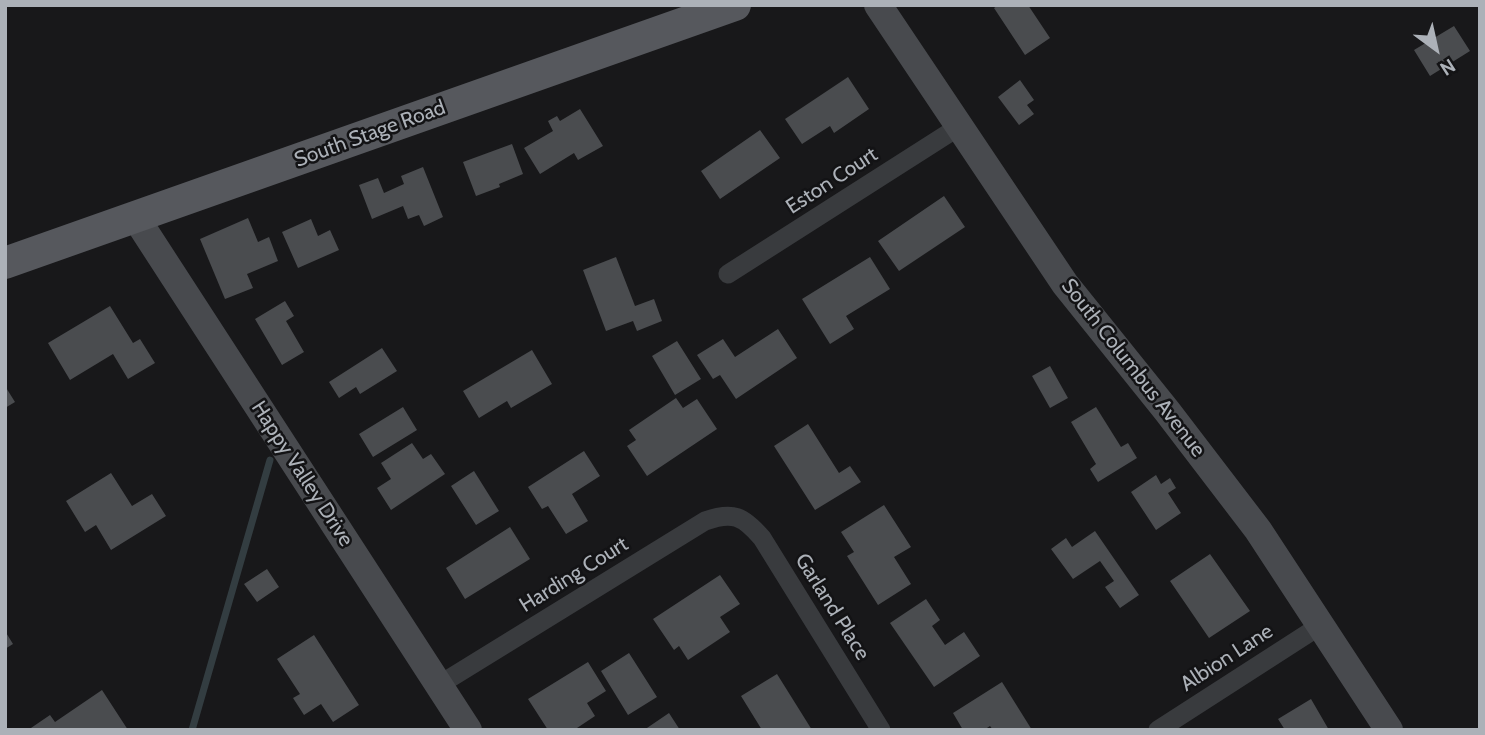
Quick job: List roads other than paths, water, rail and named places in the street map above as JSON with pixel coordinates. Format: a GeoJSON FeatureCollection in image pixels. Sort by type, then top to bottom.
{"type":"FeatureCollection","features":[{"type":"Feature","properties":{"kind":"main road","name":"South Stage Road"},"geometry":{"type":"LineString","coordinates":[[5,263],[735,5]]}},
{"type":"Feature","properties":{"kind":"main road","name":"South Columbus Avenue"},"geometry":{"type":"LineString","coordinates":[[878,5],[1065,284],[1258,530],[1389,730]]}},
{"type":"Feature","properties":{"kind":"main road","name":"Happy Valley Drive"},"geometry":{"type":"LineString","coordinates":[[136,218],[468,730]]}},
{"type":"Feature","properties":{"kind":"street","name":"Eston Court"},"geometry":{"type":"LineString","coordinates":[[728,274],[960,126]]}},
{"type":"Feature","properties":{"kind":"street","name":"Harding Court"},"geometry":{"type":"LineString","coordinates":[[439,685],[705,521],[721,515],[736,517]]}},
{"type":"Feature","properties":{"kind":"street","name":"Garland Place"},"geometry":{"type":"LineString","coordinates":[[736,517],[750,525],[762,538],[881,730]]}},
{"type":"Feature","properties":{"kind":"street","name":"Albion Lane"},"geometry":{"type":"LineString","coordinates":[[1157,730],[1321,625]]}},
{"type":"Feature","properties":{"kind":"waterway"},"geometry":{"type":"LineString","coordinates":[[192,730],[270,460]]}}]}
